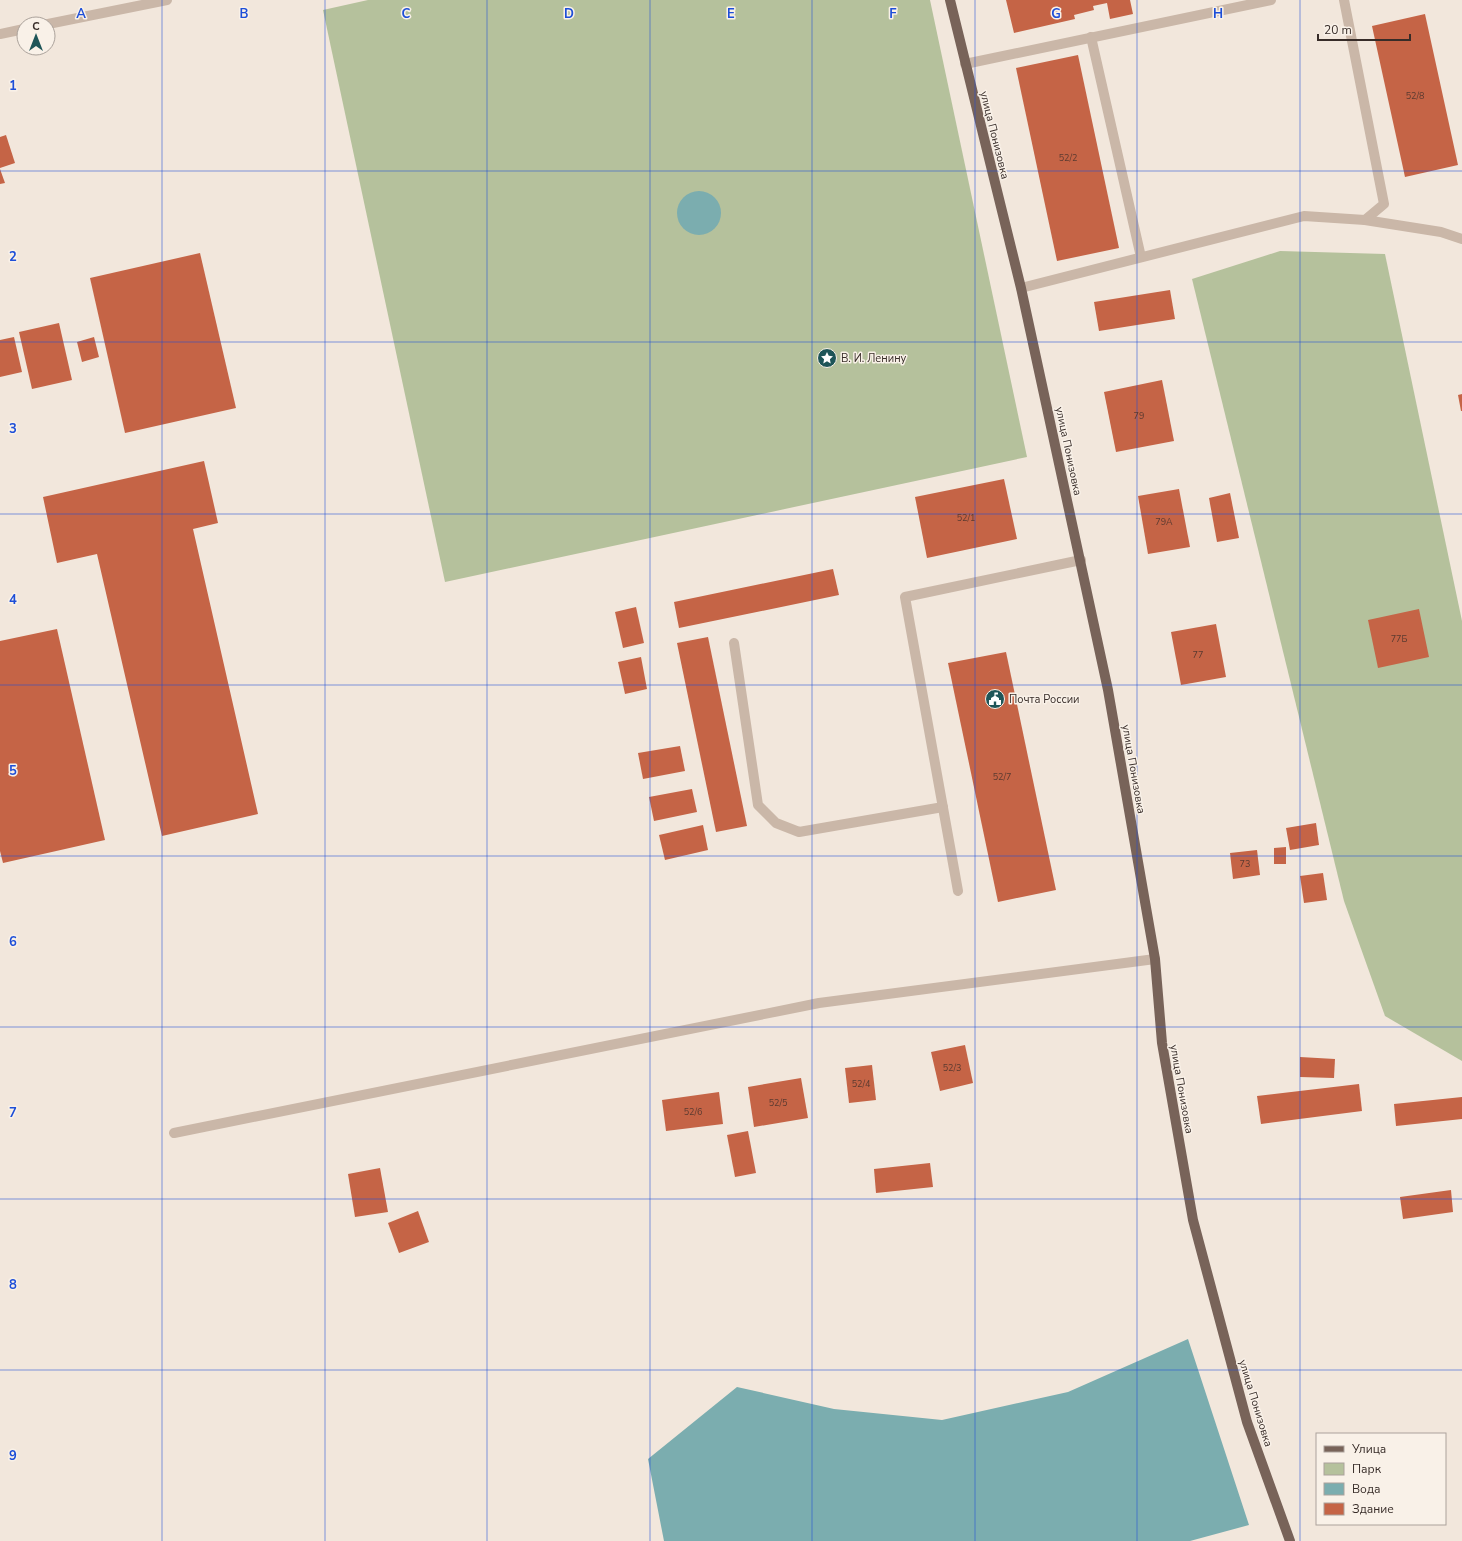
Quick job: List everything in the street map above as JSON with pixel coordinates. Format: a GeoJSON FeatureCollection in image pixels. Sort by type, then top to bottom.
{"type":"FeatureCollection","features":[{"type":"Feature","properties":{"kind":"main road","name":"улица Понизовка"},"geometry":{"type":"LineString","coordinates":[[950,0],[1021,288],[1108,690],[1155,959],[1162,1043],[1193,1220],[1247,1422],[1290,1541]]}},
{"type":"Feature","properties":{"kind":"street"},"geometry":{"type":"LineString","coordinates":[[56,22],[167,0]]}},
{"type":"Feature","properties":{"kind":"street"},"geometry":{"type":"LineString","coordinates":[[965,64],[1271,0]]}},
{"type":"Feature","properties":{"kind":"street"},"geometry":{"type":"LineString","coordinates":[[1344,0],[1384,204],[1365,220]]}},
{"type":"Feature","properties":{"kind":"street"},"geometry":{"type":"LineString","coordinates":[[0,34],[16,31]]}},
{"type":"Feature","properties":{"kind":"street"},"geometry":{"type":"LineString","coordinates":[[1091,37],[1141,257]]}},
{"type":"Feature","properties":{"kind":"street"},"geometry":{"type":"LineString","coordinates":[[1021,288],[1304,216],[1365,220],[1441,232],[1462,240]]}},
{"type":"Feature","properties":{"kind":"street"},"geometry":{"type":"LineString","coordinates":[[958,891],[905,597],[1080,560]]}},
{"type":"Feature","properties":{"kind":"street"},"geometry":{"type":"LineString","coordinates":[[734,644],[758,805],[776,823],[798,832],[943,807]]}},
{"type":"Feature","properties":{"kind":"street"},"geometry":{"type":"LineString","coordinates":[[174,1133],[819,1003],[1155,959]]}},
{"type":"Feature","properties":{"kind":"green space"},"geometry":{"type":"Polygon","coordinates":[[[368,0],[930,0],[1027,457],[445,582],[323,10],[368,0]]]}},
{"type":"Feature","properties":{"kind":"green space"},"geometry":{"type":"Polygon","coordinates":[[[1280,251],[1385,254],[1462,621],[1462,1061],[1385,1016],[1344,901],[1192,279],[1280,251]]]}},
{"type":"Feature","properties":{"kind":"water"},"geometry":{"type":"Polygon","coordinates":[[[699,191],[711,195],[717,201],[721,213],[717,225],[711,231],[699,235],[687,231],[681,225],[677,213],[681,201],[687,195],[699,191]]]}},
{"type":"Feature","properties":{"kind":"water"},"geometry":{"type":"Polygon","coordinates":[[[1188,1339],[1249,1525],[1190,1541],[664,1541],[648,1459],[737,1387],[834,1409],[942,1420],[1068,1392],[1188,1339]]]}},
{"type":"Feature","properties":{"kind":"building"},"geometry":{"type":"Polygon","coordinates":[[[1006,0],[1130,0],[1133,14],[1110,19],[1107,3],[1093,6],[1094,10],[1074,15],[1075,19],[1014,33],[1006,0]]]}},
{"type":"Feature","properties":{"kind":"building"},"geometry":{"type":"Polygon","coordinates":[[[1425,14],[1458,165],[1405,177],[1372,26],[1425,14]]]}},
{"type":"Feature","properties":{"kind":"building"},"geometry":{"type":"Polygon","coordinates":[[[1078,55],[1119,248],[1057,261],[1016,68],[1078,55]]]}},
{"type":"Feature","properties":{"kind":"building"},"geometry":{"type":"Polygon","coordinates":[[[6,135],[15,163],[0,168],[0,137],[6,135]]]}},
{"type":"Feature","properties":{"kind":"building"},"geometry":{"type":"Polygon","coordinates":[[[0,169],[5,183],[0,184],[0,169]]]}},
{"type":"Feature","properties":{"kind":"building"},"geometry":{"type":"Polygon","coordinates":[[[200,253],[236,408],[125,433],[90,278],[200,253]]]}},
{"type":"Feature","properties":{"kind":"building"},"geometry":{"type":"Polygon","coordinates":[[[1170,290],[1175,319],[1099,331],[1094,302],[1170,290]]]}},
{"type":"Feature","properties":{"kind":"building"},"geometry":{"type":"Polygon","coordinates":[[[59,323],[72,380],[32,389],[19,332],[59,323]]]}},
{"type":"Feature","properties":{"kind":"building"},"geometry":{"type":"Polygon","coordinates":[[[14,337],[22,372],[0,377],[0,340],[14,337]]]}},
{"type":"Feature","properties":{"kind":"building"},"geometry":{"type":"Polygon","coordinates":[[[94,337],[99,357],[82,362],[77,342],[94,337]]]}},
{"type":"Feature","properties":{"kind":"building"},"geometry":{"type":"Polygon","coordinates":[[[1162,380],[1174,441],[1116,452],[1104,392],[1162,380]]]}},
{"type":"Feature","properties":{"kind":"building"},"geometry":{"type":"Polygon","coordinates":[[[1462,394],[1462,411],[1461,411],[1458,395],[1462,394]]]}},
{"type":"Feature","properties":{"kind":"building"},"geometry":{"type":"Polygon","coordinates":[[[204,461],[218,523],[193,529],[258,814],[162,836],[97,554],[57,563],[43,497],[204,461]]]}},
{"type":"Feature","properties":{"kind":"building"},"geometry":{"type":"Polygon","coordinates":[[[1004,479],[1017,539],[927,558],[915,497],[1004,479]]]}},
{"type":"Feature","properties":{"kind":"building"},"geometry":{"type":"Polygon","coordinates":[[[1179,489],[1190,547],[1148,554],[1138,496],[1179,489]]]}},
{"type":"Feature","properties":{"kind":"building"},"geometry":{"type":"Polygon","coordinates":[[[1230,493],[1239,538],[1217,542],[1209,498],[1230,493]]]}},
{"type":"Feature","properties":{"kind":"building"},"geometry":{"type":"Polygon","coordinates":[[[833,569],[839,595],[679,628],[674,602],[833,569]]]}},
{"type":"Feature","properties":{"kind":"building"},"geometry":{"type":"Polygon","coordinates":[[[636,607],[644,643],[623,648],[615,612],[636,607]]]}},
{"type":"Feature","properties":{"kind":"building"},"geometry":{"type":"Polygon","coordinates":[[[1419,609],[1429,657],[1378,668],[1368,620],[1419,609]]]}},
{"type":"Feature","properties":{"kind":"building"},"geometry":{"type":"Polygon","coordinates":[[[1216,624],[1226,677],[1181,685],[1171,632],[1216,624]]]}},
{"type":"Feature","properties":{"kind":"building"},"geometry":{"type":"Polygon","coordinates":[[[57,629],[105,840],[3,863],[0,851],[0,641],[57,629]]]}},
{"type":"Feature","properties":{"kind":"building"},"geometry":{"type":"Polygon","coordinates":[[[708,637],[747,826],[716,832],[677,643],[708,637]]]}},
{"type":"Feature","properties":{"kind":"building"},"geometry":{"type":"Polygon","coordinates":[[[1006,652],[1056,890],[998,902],[948,663],[1006,652]]]}},
{"type":"Feature","properties":{"kind":"building"},"geometry":{"type":"Polygon","coordinates":[[[641,657],[647,689],[625,694],[618,662],[641,657]]]}},
{"type":"Feature","properties":{"kind":"building"},"geometry":{"type":"Polygon","coordinates":[[[680,746],[685,771],[643,779],[638,753],[680,746]]]}},
{"type":"Feature","properties":{"kind":"building"},"geometry":{"type":"Polygon","coordinates":[[[692,789],[697,812],[654,821],[649,797],[692,789]]]}},
{"type":"Feature","properties":{"kind":"building"},"geometry":{"type":"Polygon","coordinates":[[[1316,823],[1319,845],[1290,850],[1286,828],[1316,823]]]}},
{"type":"Feature","properties":{"kind":"building"},"geometry":{"type":"Polygon","coordinates":[[[703,825],[708,850],[665,860],[659,835],[703,825]]]}},
{"type":"Feature","properties":{"kind":"building"},"geometry":{"type":"Polygon","coordinates":[[[1286,847],[1286,864],[1274,864],[1274,848],[1286,847]]]}},
{"type":"Feature","properties":{"kind":"building"},"geometry":{"type":"Polygon","coordinates":[[[1257,850],[1260,875],[1233,879],[1230,853],[1257,850]]]}},
{"type":"Feature","properties":{"kind":"building"},"geometry":{"type":"Polygon","coordinates":[[[1323,873],[1327,900],[1304,903],[1300,876],[1323,873]]]}},
{"type":"Feature","properties":{"kind":"building"},"geometry":{"type":"Polygon","coordinates":[[[965,1045],[973,1083],[940,1091],[931,1052],[965,1045]]]}},
{"type":"Feature","properties":{"kind":"building"},"geometry":{"type":"Polygon","coordinates":[[[1300,1057],[1335,1059],[1334,1078],[1300,1077],[1300,1057]]]}},
{"type":"Feature","properties":{"kind":"building"},"geometry":{"type":"Polygon","coordinates":[[[872,1065],[876,1100],[849,1103],[845,1068],[872,1065]]]}},
{"type":"Feature","properties":{"kind":"building"},"geometry":{"type":"Polygon","coordinates":[[[801,1078],[808,1118],[754,1127],[748,1087],[801,1078]]]}},
{"type":"Feature","properties":{"kind":"building"},"geometry":{"type":"Polygon","coordinates":[[[1359,1084],[1362,1111],[1261,1124],[1257,1096],[1359,1084]]]}},
{"type":"Feature","properties":{"kind":"building"},"geometry":{"type":"Polygon","coordinates":[[[719,1092],[723,1124],[666,1131],[662,1100],[719,1092]]]}},
{"type":"Feature","properties":{"kind":"building"},"geometry":{"type":"Polygon","coordinates":[[[1462,1097],[1462,1119],[1396,1126],[1394,1104],[1462,1097]]]}},
{"type":"Feature","properties":{"kind":"building"},"geometry":{"type":"Polygon","coordinates":[[[748,1131],[756,1173],[735,1177],[727,1135],[748,1131]]]}},
{"type":"Feature","properties":{"kind":"building"},"geometry":{"type":"Polygon","coordinates":[[[930,1163],[933,1187],[876,1193],[874,1169],[930,1163]]]}},
{"type":"Feature","properties":{"kind":"building"},"geometry":{"type":"Polygon","coordinates":[[[380,1168],[388,1212],[355,1217],[348,1174],[380,1168]]]}},
{"type":"Feature","properties":{"kind":"building"},"geometry":{"type":"Polygon","coordinates":[[[1451,1190],[1453,1212],[1403,1219],[1400,1197],[1451,1190]]]}},
{"type":"Feature","properties":{"kind":"building"},"geometry":{"type":"Polygon","coordinates":[[[418,1211],[429,1242],[399,1253],[388,1223],[418,1211]]]}},
{"type":"Feature","properties":{"kind":"place","name":"В. И. Ленину"},"geometry":{"type":"Point","coordinates":[827,358]}},
{"type":"Feature","properties":{"kind":"place","name":"Почта России"},"geometry":{"type":"Point","coordinates":[995,699]}}]}
